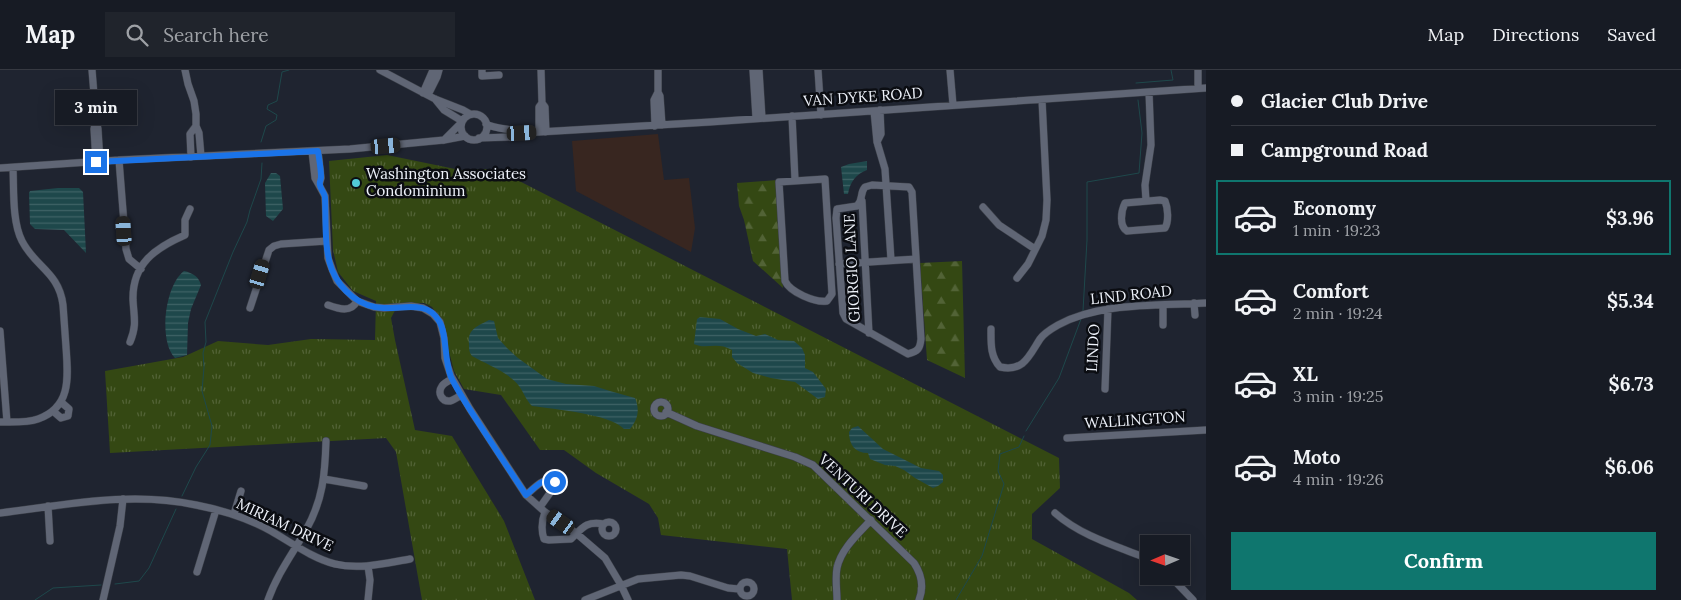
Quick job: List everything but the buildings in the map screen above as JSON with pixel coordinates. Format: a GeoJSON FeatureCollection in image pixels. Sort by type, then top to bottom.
{"type":"FeatureCollection","features":[{"type":"Feature","properties":{"kind":"street"},"geometry":{"type":"LineString","coordinates":[[92,70],[98,129],[98,162]]}},
{"type":"Feature","properties":{"kind":"street"},"geometry":{"type":"LineString","coordinates":[[185,70],[194,101],[201,156]]}},
{"type":"Feature","properties":{"kind":"street"},"geometry":{"type":"LineString","coordinates":[[0,168],[119,160],[315,151],[444,140],[465,136],[472,139],[480,138],[485,132],[486,124],[478,115],[470,114],[429,96],[380,70]]}},
{"type":"Feature","properties":{"kind":"street"},"geometry":{"type":"LineString","coordinates":[[429,96],[433,70]]}},
{"type":"Feature","properties":{"kind":"street"},"geometry":{"type":"LineString","coordinates":[[429,96],[439,70]]}},
{"type":"Feature","properties":{"kind":"street"},"geometry":{"type":"LineString","coordinates":[[482,70],[482,76],[499,75]]}},
{"type":"Feature","properties":{"kind":"street"},"geometry":{"type":"LineString","coordinates":[[541,70],[542,102],[545,107],[543,132]]}},
{"type":"Feature","properties":{"kind":"street"},"geometry":{"type":"LineString","coordinates":[[658,70],[658,92],[660,96],[658,125]]}},
{"type":"Feature","properties":{"kind":"street"},"geometry":{"type":"LineString","coordinates":[[753,70],[759,118]]}},
{"type":"Feature","properties":{"kind":"street"},"geometry":{"type":"LineString","coordinates":[[759,70],[759,118]]}},
{"type":"Feature","properties":{"kind":"street"},"geometry":{"type":"LineString","coordinates":[[818,70],[821,115]]}},
{"type":"Feature","properties":{"kind":"street"},"geometry":{"type":"LineString","coordinates":[[950,70],[953,105]]}},
{"type":"Feature","properties":{"kind":"street"},"geometry":{"type":"LineString","coordinates":[[1198,70],[1198,88]]}},
{"type":"Feature","properties":{"kind":"street","name":"VAN DYKE ROAD"},"geometry":{"type":"LineString","coordinates":[[486,124],[498,129],[514,130],[522,133],[543,132],[1206,88]]}},
{"type":"Feature","properties":{"kind":"street"},"geometry":{"type":"LineString","coordinates":[[1146,201],[1145,185],[1151,145],[1149,92]]}},
{"type":"Feature","properties":{"kind":"street"},"geometry":{"type":"LineString","coordinates":[[429,96],[444,110],[462,122]]}},
{"type":"Feature","properties":{"kind":"street"},"geometry":{"type":"LineString","coordinates":[[1017,278],[1028,264],[1042,236],[1046,220],[1047,200],[1042,100]]}},
{"type":"Feature","properties":{"kind":"street"},"geometry":{"type":"LineString","coordinates":[[877,111],[881,134],[877,142],[885,169],[891,260]]}},
{"type":"Feature","properties":{"kind":"street"},"geometry":{"type":"LineString","coordinates":[[444,140],[470,114]]}},
{"type":"Feature","properties":{"kind":"street"},"geometry":{"type":"LineString","coordinates":[[792,116],[795,180]]}},
{"type":"Feature","properties":{"kind":"street"},"geometry":{"type":"LineString","coordinates":[[462,122],[462,132],[465,136]]}},
{"type":"Feature","properties":{"kind":"street"},"geometry":{"type":"LineString","coordinates":[[191,157],[190,134],[196,126]]}},
{"type":"Feature","properties":{"kind":"street","name":"VAN DYKE ROAD"},"geometry":{"type":"LineString","coordinates":[[480,138],[514,137],[522,133]]}},
{"type":"Feature","properties":{"kind":"street"},"geometry":{"type":"LineString","coordinates":[[315,151],[317,167],[315,178],[325,196],[328,258],[332,270],[341,285],[357,301],[374,307],[412,306],[423,308],[433,314],[440,322],[444,338],[445,358],[452,379],[526,495],[605,558],[628,600]]}},
{"type":"Feature","properties":{"kind":"street"},"geometry":{"type":"LineString","coordinates":[[119,160],[126,250],[129,259],[141,269]]}},
{"type":"Feature","properties":{"kind":"street"},"geometry":{"type":"LineString","coordinates":[[0,331],[4,422],[34,420],[53,411],[61,402],[66,391],[68,374],[62,298],[54,278],[30,253],[20,237],[16,219],[13,168]]}},
{"type":"Feature","properties":{"kind":"street"},"geometry":{"type":"LineString","coordinates":[[825,179],[827,208],[832,294],[827,301],[821,302],[802,295],[787,286],[785,281],[779,182],[825,179]]}},
{"type":"Feature","properties":{"kind":"street"},"geometry":{"type":"LineString","coordinates":[[827,208],[857,206],[862,201],[865,187],[908,187],[912,192],[921,338],[918,351],[908,354],[846,319],[843,313],[839,264],[837,208]]}},
{"type":"Feature","properties":{"kind":"street","name":"GIORGIO LANE"},"geometry":{"type":"LineString","coordinates":[[862,201],[869,333]]}},
{"type":"Feature","properties":{"kind":"street"},"geometry":{"type":"LineString","coordinates":[[1146,201],[1164,201],[1166,205],[1167,226],[1165,228],[1127,232],[1122,225],[1122,208],[1125,204],[1146,201]]}},
{"type":"Feature","properties":{"kind":"street"},"geometry":{"type":"LineString","coordinates":[[983,207],[999,226],[1035,249]]}},
{"type":"Feature","properties":{"kind":"street"},"geometry":{"type":"LineString","coordinates":[[130,342],[135,330],[133,291],[141,269],[149,257],[162,246],[185,235],[185,220],[190,208]]}},
{"type":"Feature","properties":{"kind":"street"},"geometry":{"type":"LineString","coordinates":[[250,308],[269,250],[281,244],[327,241]]}},
{"type":"Feature","properties":{"kind":"street"},"geometry":{"type":"LineString","coordinates":[[839,264],[916,259]]}},
{"type":"Feature","properties":{"kind":"street"},"geometry":{"type":"LineString","coordinates":[[328,305],[337,309],[350,309],[355,306],[357,301]]}},
{"type":"Feature","properties":{"kind":"street"},"geometry":{"type":"LineString","coordinates":[[1194,303],[1195,315]]}},
{"type":"Feature","properties":{"kind":"street","name":"LIND ROAD"},"geometry":{"type":"LineString","coordinates":[[991,329],[994,360],[1000,367],[1013,368],[1020,365],[1032,354],[1041,338],[1050,329],[1092,311],[1206,303]]}},
{"type":"Feature","properties":{"kind":"street"},"geometry":{"type":"LineString","coordinates":[[1163,305],[1163,324]]}},
{"type":"Feature","properties":{"kind":"street","name":"LINDO"},"geometry":{"type":"LineString","coordinates":[[1104,389],[1108,309]]}},
{"type":"Feature","properties":{"kind":"street"},"geometry":{"type":"LineString","coordinates":[[452,379],[443,384],[440,395],[446,401],[462,395]]}},
{"type":"Feature","properties":{"kind":"street"},"geometry":{"type":"LineString","coordinates":[[53,411],[61,418],[68,416],[69,409],[61,402]]}},
{"type":"Feature","properties":{"kind":"street","name":"VENTURI DRIVE"},"geometry":{"type":"LineString","coordinates":[[666,412],[697,426],[795,457],[813,465],[918,568],[922,585],[919,600]]}},
{"type":"Feature","properties":{"kind":"street","name":"WALLINGTON"},"geometry":{"type":"LineString","coordinates":[[1067,438],[1206,430]]}},
{"type":"Feature","properties":{"kind":"street"},"geometry":{"type":"LineString","coordinates":[[268,600],[283,566],[306,530],[320,499],[324,479],[326,441]]}},
{"type":"Feature","properties":{"kind":"street"},"geometry":{"type":"LineString","coordinates":[[324,479],[364,486]]}},
{"type":"Feature","properties":{"kind":"street"},"geometry":{"type":"LineString","coordinates":[[526,495],[540,482],[545,480],[555,482],[555,486],[543,509],[542,525],[544,539],[571,539],[583,526],[594,522],[604,524]]}},
{"type":"Feature","properties":{"kind":"street"},"geometry":{"type":"LineString","coordinates":[[234,514],[241,491]]}},
{"type":"Feature","properties":{"kind":"street"},"geometry":{"type":"LineString","coordinates":[[103,600],[120,526],[122,499]]}},
{"type":"Feature","properties":{"kind":"street","name":"MIRIAM DRIVE"},"geometry":{"type":"LineString","coordinates":[[0,513],[100,500],[174,501],[234,514],[269,530],[319,558],[336,564],[368,566],[410,559]]}},
{"type":"Feature","properties":{"kind":"street"},"geometry":{"type":"LineString","coordinates":[[48,506],[50,541]]}},
{"type":"Feature","properties":{"kind":"street"},"geometry":{"type":"LineString","coordinates":[[197,572],[216,510]]}},
{"type":"Feature","properties":{"kind":"street"},"geometry":{"type":"LineString","coordinates":[[1055,514],[1068,525],[1082,532],[1140,555]]}},
{"type":"Feature","properties":{"kind":"street"},"geometry":{"type":"LineString","coordinates":[[837,600],[837,569],[841,557],[871,520]]}},
{"type":"Feature","properties":{"kind":"street"},"geometry":{"type":"LineString","coordinates":[[368,566],[370,580],[368,600]]}},
{"type":"Feature","properties":{"kind":"street"},"geometry":{"type":"LineString","coordinates":[[585,600],[638,579],[681,575],[728,588],[739,589]]}},
{"type":"Feature","properties":{"kind":"street"},"geometry":{"type":"LineString","coordinates":[[1179,585],[1193,600]]}},
{"type":"Feature","properties":{"kind":"shaded area"},"geometry":{"type":"Polygon","coordinates":[[[658,134],[664,180],[689,178],[695,228],[691,252],[576,191],[572,141],[658,134]]]}},
{"type":"Feature","properties":{"kind":"shaded area"},"geometry":{"type":"Polygon","coordinates":[[[867,161],[867,170],[857,176],[850,186],[848,194],[844,194],[841,167],[867,161]]]}},
{"type":"Feature","properties":{"kind":"shaded area"},"geometry":{"type":"Polygon","coordinates":[[[271,173],[276,173],[280,176],[283,209],[273,221],[266,216],[265,183],[271,173]]]}},
{"type":"Feature","properties":{"kind":"shaded area"},"geometry":{"type":"Polygon","coordinates":[[[79,188],[83,192],[86,253],[64,230],[35,229],[30,224],[30,191],[79,188]]]}},
{"type":"Feature","properties":{"kind":"shaded area"},"geometry":{"type":"Polygon","coordinates":[[[184,271],[195,276],[201,285],[191,309],[188,323],[187,355],[175,358],[170,350],[167,339],[165,327],[166,313],[172,288],[177,278],[184,271]]]}},
{"type":"Feature","properties":{"kind":"shaded area"},"geometry":{"type":"Polygon","coordinates":[[[700,317],[720,319],[756,336],[765,334],[778,340],[794,341],[802,348],[805,355],[805,368],[813,372],[826,389],[825,397],[818,399],[795,382],[753,373],[737,363],[732,357],[732,350],[727,347],[698,346],[694,344],[697,319],[700,317]]]}},
{"type":"Feature","properties":{"kind":"shaded area"},"geometry":{"type":"Polygon","coordinates":[[[489,320],[494,321],[498,338],[507,348],[547,379],[566,384],[594,386],[635,398],[637,414],[635,422],[630,429],[624,429],[607,419],[595,416],[532,406],[515,381],[470,353],[469,339],[472,331],[489,320]]]}},
{"type":"Feature","properties":{"kind":"shaded area"},"geometry":{"type":"Polygon","coordinates":[[[858,426],[883,449],[921,468],[939,471],[943,475],[943,482],[933,488],[904,470],[870,459],[868,453],[856,450],[850,441],[849,432],[852,428],[858,426]]]}},
{"type":"Feature","properties":{"kind":"green space"},"geometry":{"type":"Polygon","coordinates":[[[387,155],[460,170],[496,169],[1059,458],[1060,488],[1032,514],[1032,539],[1129,593],[1137,600],[792,600],[787,549],[661,535],[658,518],[649,504],[596,473],[564,450],[540,450],[501,395],[464,389],[454,371],[441,320],[432,307],[424,303],[399,303],[391,318],[415,430],[452,436],[504,521],[535,600],[422,600],[396,452],[386,438],[110,453],[105,371],[183,357],[218,341],[268,345],[311,339],[375,340],[376,301],[353,291],[338,272],[333,250],[329,161],[387,155]]]}},
{"type":"Feature","properties":{"kind":"green space"},"geometry":{"type":"Polygon","coordinates":[[[777,180],[783,288],[753,261],[739,206],[737,183],[777,180]]]}},
{"type":"Feature","properties":{"kind":"green space"},"geometry":{"type":"Polygon","coordinates":[[[962,261],[965,378],[927,360],[920,263],[962,261]]]}},
{"type":"Feature","properties":{"kind":"waterway"},"geometry":{"type":"LineString","coordinates":[[261,142],[266,126],[276,120],[277,115],[267,109],[268,105],[277,101],[282,72],[289,70]]}},
{"type":"Feature","properties":{"kind":"waterway"},"geometry":{"type":"LineString","coordinates":[[1136,83],[1173,80],[1171,70]]}},
{"type":"Feature","properties":{"kind":"waterway"},"geometry":{"type":"LineString","coordinates":[[1083,311],[1087,240],[1087,182],[1139,173],[1142,133],[1138,100]]}},
{"type":"Feature","properties":{"kind":"waterway"},"geometry":{"type":"LineString","coordinates":[[182,496],[196,467],[210,445],[212,426],[202,391],[203,353],[206,342],[205,322],[247,222],[261,179],[262,163]]}},
{"type":"Feature","properties":{"kind":"waterway"},"geometry":{"type":"LineString","coordinates":[[1026,431],[1059,378],[1081,319]]}},
{"type":"Feature","properties":{"kind":"waterway"},"geometry":{"type":"LineString","coordinates":[[956,600],[982,556],[1004,484],[998,471],[1000,454],[1019,447],[1024,436]]}},
{"type":"Feature","properties":{"kind":"waterway"},"geometry":{"type":"LineString","coordinates":[[115,584],[139,581],[149,568],[176,509]]}},
{"type":"Feature","properties":{"kind":"waterway"},"geometry":{"type":"LineString","coordinates":[[35,600],[53,588],[101,585]]}},
{"type":"Feature","properties":{"kind":"place","name":"Washington Associates Condominium"},"geometry":{"type":"Point","coordinates":[356,183]}},
{"type":"Feature","properties":{"kind":"route"},"geometry":{"type":"LineString","coordinates":[[96,162],[318,151],[320,185],[325,196],[328,258],[337,281],[357,301],[374,307],[412,306],[423,308],[433,314],[440,322],[444,338],[445,358],[451,376],[470,409],[526,495],[540,482],[551,480],[555,482]]}}]}
